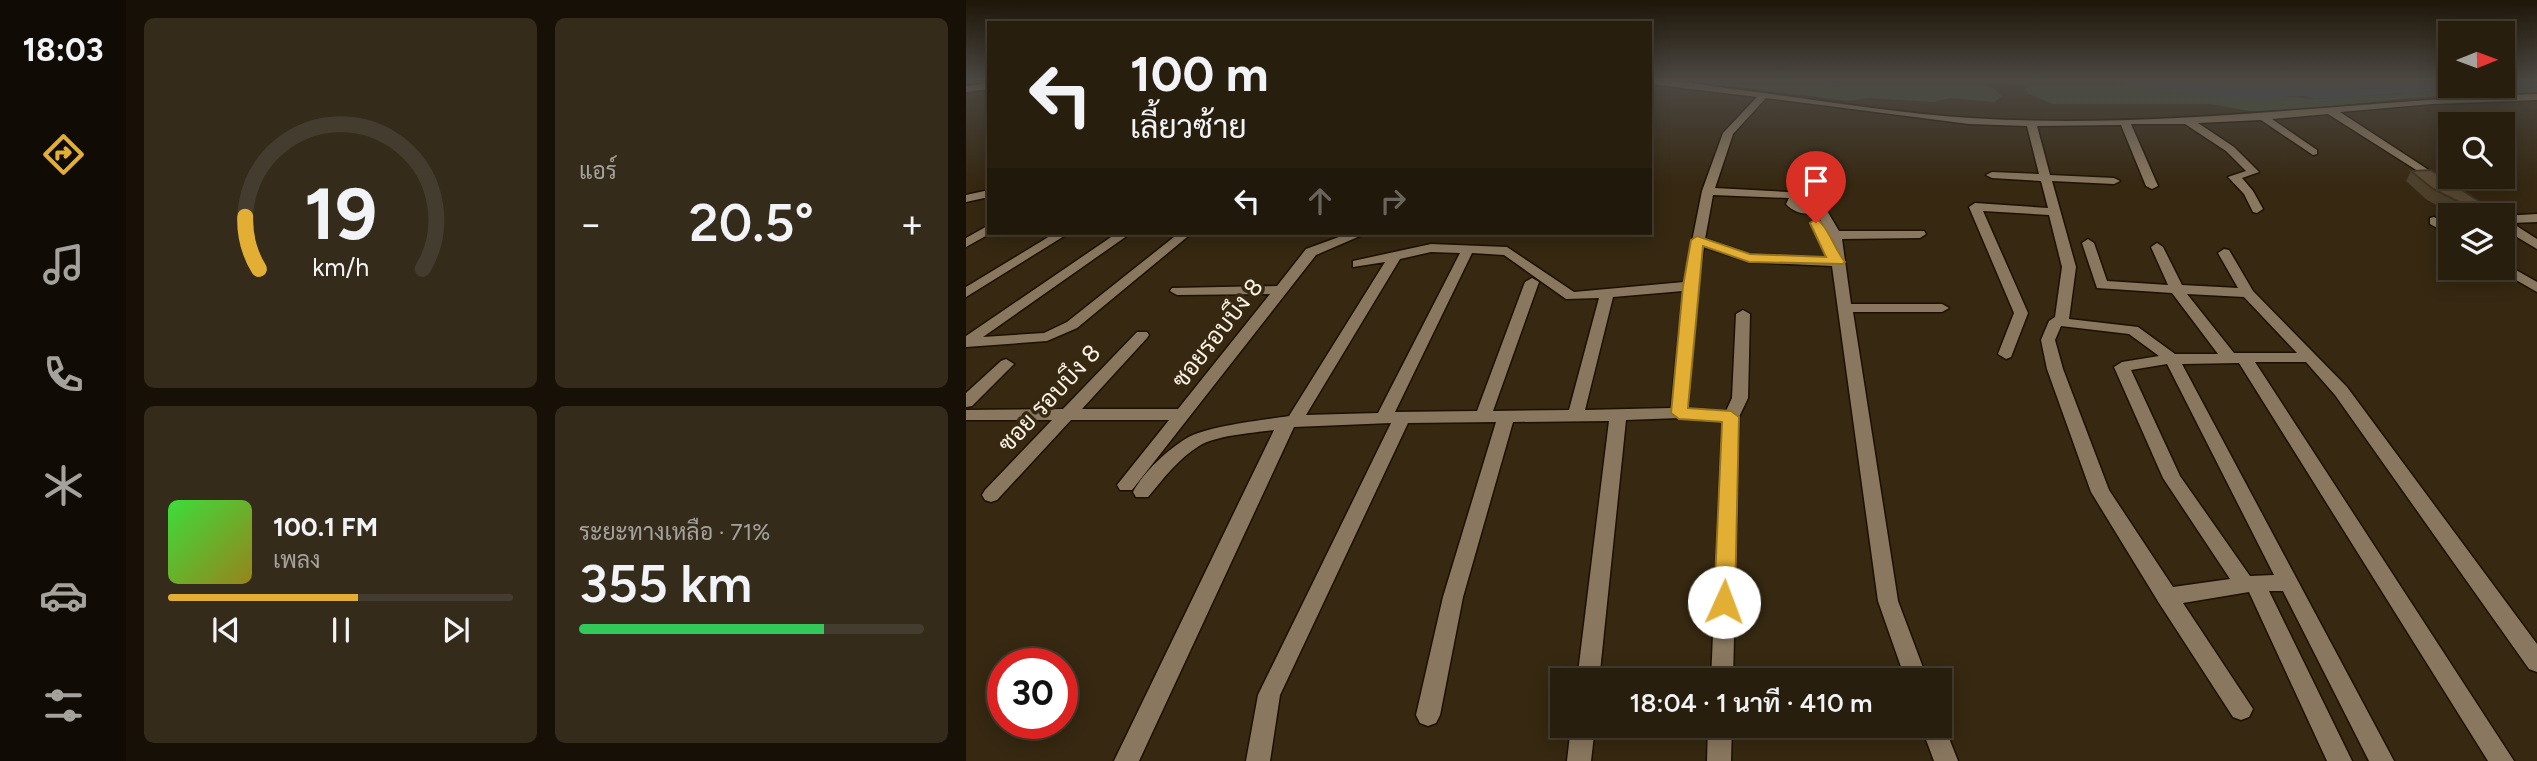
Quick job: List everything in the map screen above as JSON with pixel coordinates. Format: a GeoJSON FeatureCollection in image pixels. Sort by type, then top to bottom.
{"type":"FeatureCollection","features":[{"type":"Feature","properties":{"kind":"street"},"geometry":{"type":"LineString","coordinates":[[1679,413],[1690,286],[1697,240],[1707,196],[1728,133],[1745,116]]}},
{"type":"Feature","properties":{"kind":"street"},"geometry":{"type":"LineString","coordinates":[[1928,116],[1969,121],[2031,123],[2188,121],[2280,116]]}},
{"type":"Feature","properties":{"kind":"street"},"geometry":{"type":"LineString","coordinates":[[2338,116],[2438,181]]}},
{"type":"Feature","properties":{"kind":"street"},"geometry":{"type":"LineString","coordinates":[[2263,117],[2313,152]]}},
{"type":"Feature","properties":{"kind":"street"},"geometry":{"type":"LineString","coordinates":[[2188,121],[2230,149],[2254,172],[2234,177],[2249,193],[2257,209]]}},
{"type":"Feature","properties":{"kind":"street"},"geometry":{"type":"LineString","coordinates":[[2125,122],[2152,186]]}},
{"type":"Feature","properties":{"kind":"street"},"geometry":{"type":"LineString","coordinates":[[2031,123],[2069,267],[2061,321]]}},
{"type":"Feature","properties":{"kind":"street"},"geometry":{"type":"LineString","coordinates":[[1992,175],[2114,181]]}},
{"type":"Feature","properties":{"kind":"street"},"geometry":{"type":"LineString","coordinates":[[966,199],[987,193]]}},
{"type":"Feature","properties":{"kind":"street"},"geometry":{"type":"LineString","coordinates":[[2457,193],[2472,203]]}},
{"type":"Feature","properties":{"kind":"street"},"geometry":{"type":"LineString","coordinates":[[1794,201],[1804,194],[1821,196],[1826,204],[1814,209]]}},
{"type":"Feature","properties":{"kind":"street"},"geometry":{"type":"LineString","coordinates":[[1707,196],[1794,201],[1814,209],[1829,235],[1831,255],[1838,262],[1888,601],[1912,668]]}},
{"type":"Feature","properties":{"kind":"street"},"geometry":{"type":"LineString","coordinates":[[2006,354],[2021,313],[1975,207],[2054,212]]}},
{"type":"Feature","properties":{"kind":"street"},"geometry":{"type":"LineString","coordinates":[[2515,220],[2537,218]]}},
{"type":"Feature","properties":{"kind":"street"},"geometry":{"type":"LineString","coordinates":[[2434,221],[2438,224]]}},
{"type":"Feature","properties":{"kind":"street"},"geometry":{"type":"LineString","coordinates":[[966,243],[987,230]]}},
{"type":"Feature","properties":{"kind":"street"},"geometry":{"type":"LineString","coordinates":[[2515,230],[2537,245]]}},
{"type":"Feature","properties":{"kind":"street"},"geometry":{"type":"LineString","coordinates":[[1829,235],[1920,234]]}},
{"type":"Feature","properties":{"kind":"street"},"geometry":{"type":"LineString","coordinates":[[966,293],[1060,235]]}},
{"type":"Feature","properties":{"kind":"street"},"geometry":{"type":"LineString","coordinates":[[966,343],[1122,235]]}},
{"type":"Feature","properties":{"kind":"street"},"geometry":{"type":"LineString","coordinates":[[966,343],[1047,337],[1072,325],[1184,235]]}},
{"type":"Feature","properties":{"kind":"street","name":"ซอยรอบบึง 8"},"geometry":{"type":"LineString","coordinates":[[1290,422],[1235,430],[1194,441],[1134,488],[1182,414],[1311,252],[1329,239],[1350,235]]}},
{"type":"Feature","properties":{"kind":"street"},"geometry":{"type":"LineString","coordinates":[[1697,240],[1749,258],[1838,262]]}},
{"type":"Feature","properties":{"kind":"street"},"geometry":{"type":"LineString","coordinates":[[2088,243],[2102,285],[2248,293]]}},
{"type":"Feature","properties":{"kind":"street"},"geometry":{"type":"LineString","coordinates":[[1358,264],[1431,247],[1507,251],[1571,296],[1690,286]]}},
{"type":"Feature","properties":{"kind":"street"},"geometry":{"type":"LineString","coordinates":[[2157,247],[2177,290],[2237,358],[2502,761]]}},
{"type":"Feature","properties":{"kind":"street"},"geometry":{"type":"LineString","coordinates":[[1258,761],[1269,695],[1468,249]]}},
{"type":"Feature","properties":{"kind":"street"},"geometry":{"type":"LineString","coordinates":[[2224,253],[2248,293],[2341,391],[2537,662]]}},
{"type":"Feature","properties":{"kind":"street"},"geometry":{"type":"LineString","coordinates":[[1126,761],[1290,422],[1396,255]]}},
{"type":"Feature","properties":{"kind":"street"},"geometry":{"type":"LineString","coordinates":[[2515,274],[2537,288]]}},
{"type":"Feature","properties":{"kind":"street"},"geometry":{"type":"LineString","coordinates":[[1483,417],[1532,282]]}},
{"type":"Feature","properties":{"kind":"street"},"geometry":{"type":"LineString","coordinates":[[1177,291],[1281,290]]}},
{"type":"Feature","properties":{"kind":"street"},"geometry":{"type":"LineString","coordinates":[[1576,415],[1607,293]]}},
{"type":"Feature","properties":{"kind":"street"},"geometry":{"type":"LineString","coordinates":[[1845,308],[1942,308]]}},
{"type":"Feature","properties":{"kind":"street"},"geometry":{"type":"LineString","coordinates":[[1722,668],[1731,417],[1740,398],[1743,314]]}},
{"type":"Feature","properties":{"kind":"street"},"geometry":{"type":"LineString","coordinates":[[2241,709],[2099,492],[2055,369],[2048,340],[2056,321],[2133,330],[2172,359],[2382,761]]}},
{"type":"Feature","properties":{"kind":"street","name":"ซอย รอบบึง 8"},"geometry":{"type":"LineString","coordinates":[[991,495],[1142,335]]}},
{"type":"Feature","properties":{"kind":"street"},"geometry":{"type":"LineString","coordinates":[[2310,357],[2172,359],[2122,367],[2172,478],[2250,584],[2340,761]]}},
{"type":"Feature","properties":{"kind":"street"},"geometry":{"type":"LineString","coordinates":[[966,402],[1006,364]]}},
{"type":"Feature","properties":{"kind":"street"},"geometry":{"type":"LineString","coordinates":[[1290,422],[1679,413],[1731,417]]}},
{"type":"Feature","properties":{"kind":"street"},"geometry":{"type":"LineString","coordinates":[[966,415],[1182,414]]}},
{"type":"Feature","properties":{"kind":"street"},"geometry":{"type":"LineString","coordinates":[[1589,668],[1618,415]]}},
{"type":"Feature","properties":{"kind":"street"},"geometry":{"type":"LineString","coordinates":[[1428,715],[1453,597],[1506,416]]}},
{"type":"Feature","properties":{"kind":"street"},"geometry":{"type":"LineString","coordinates":[[2166,597],[2250,584],[2288,583]]}},
{"type":"Feature","properties":{"kind":"street"},"geometry":{"type":"LineString","coordinates":[[1578,761],[1581,738]]}},
{"type":"Feature","properties":{"kind":"street"},"geometry":{"type":"LineString","coordinates":[[1719,761],[1720,738]]}},
{"type":"Feature","properties":{"kind":"street"},"geometry":{"type":"LineString","coordinates":[[1937,738],[1946,761]]}},
{"type":"Feature","properties":{"kind":"building"},"geometry":{"type":"Polygon","coordinates":[[[2431,170],[2438,175],[2438,189],[2460,189],[2482,203],[2461,203],[2433,189],[2411,171],[2431,170]]]}},
{"type":"Feature","properties":{"kind":"route"},"geometry":{"type":"LineString","coordinates":[[1724,602],[1731,417],[1679,413],[1690,286],[1697,240],[1749,258],[1838,262],[1831,255],[1824,235],[1816,223]]}}]}
